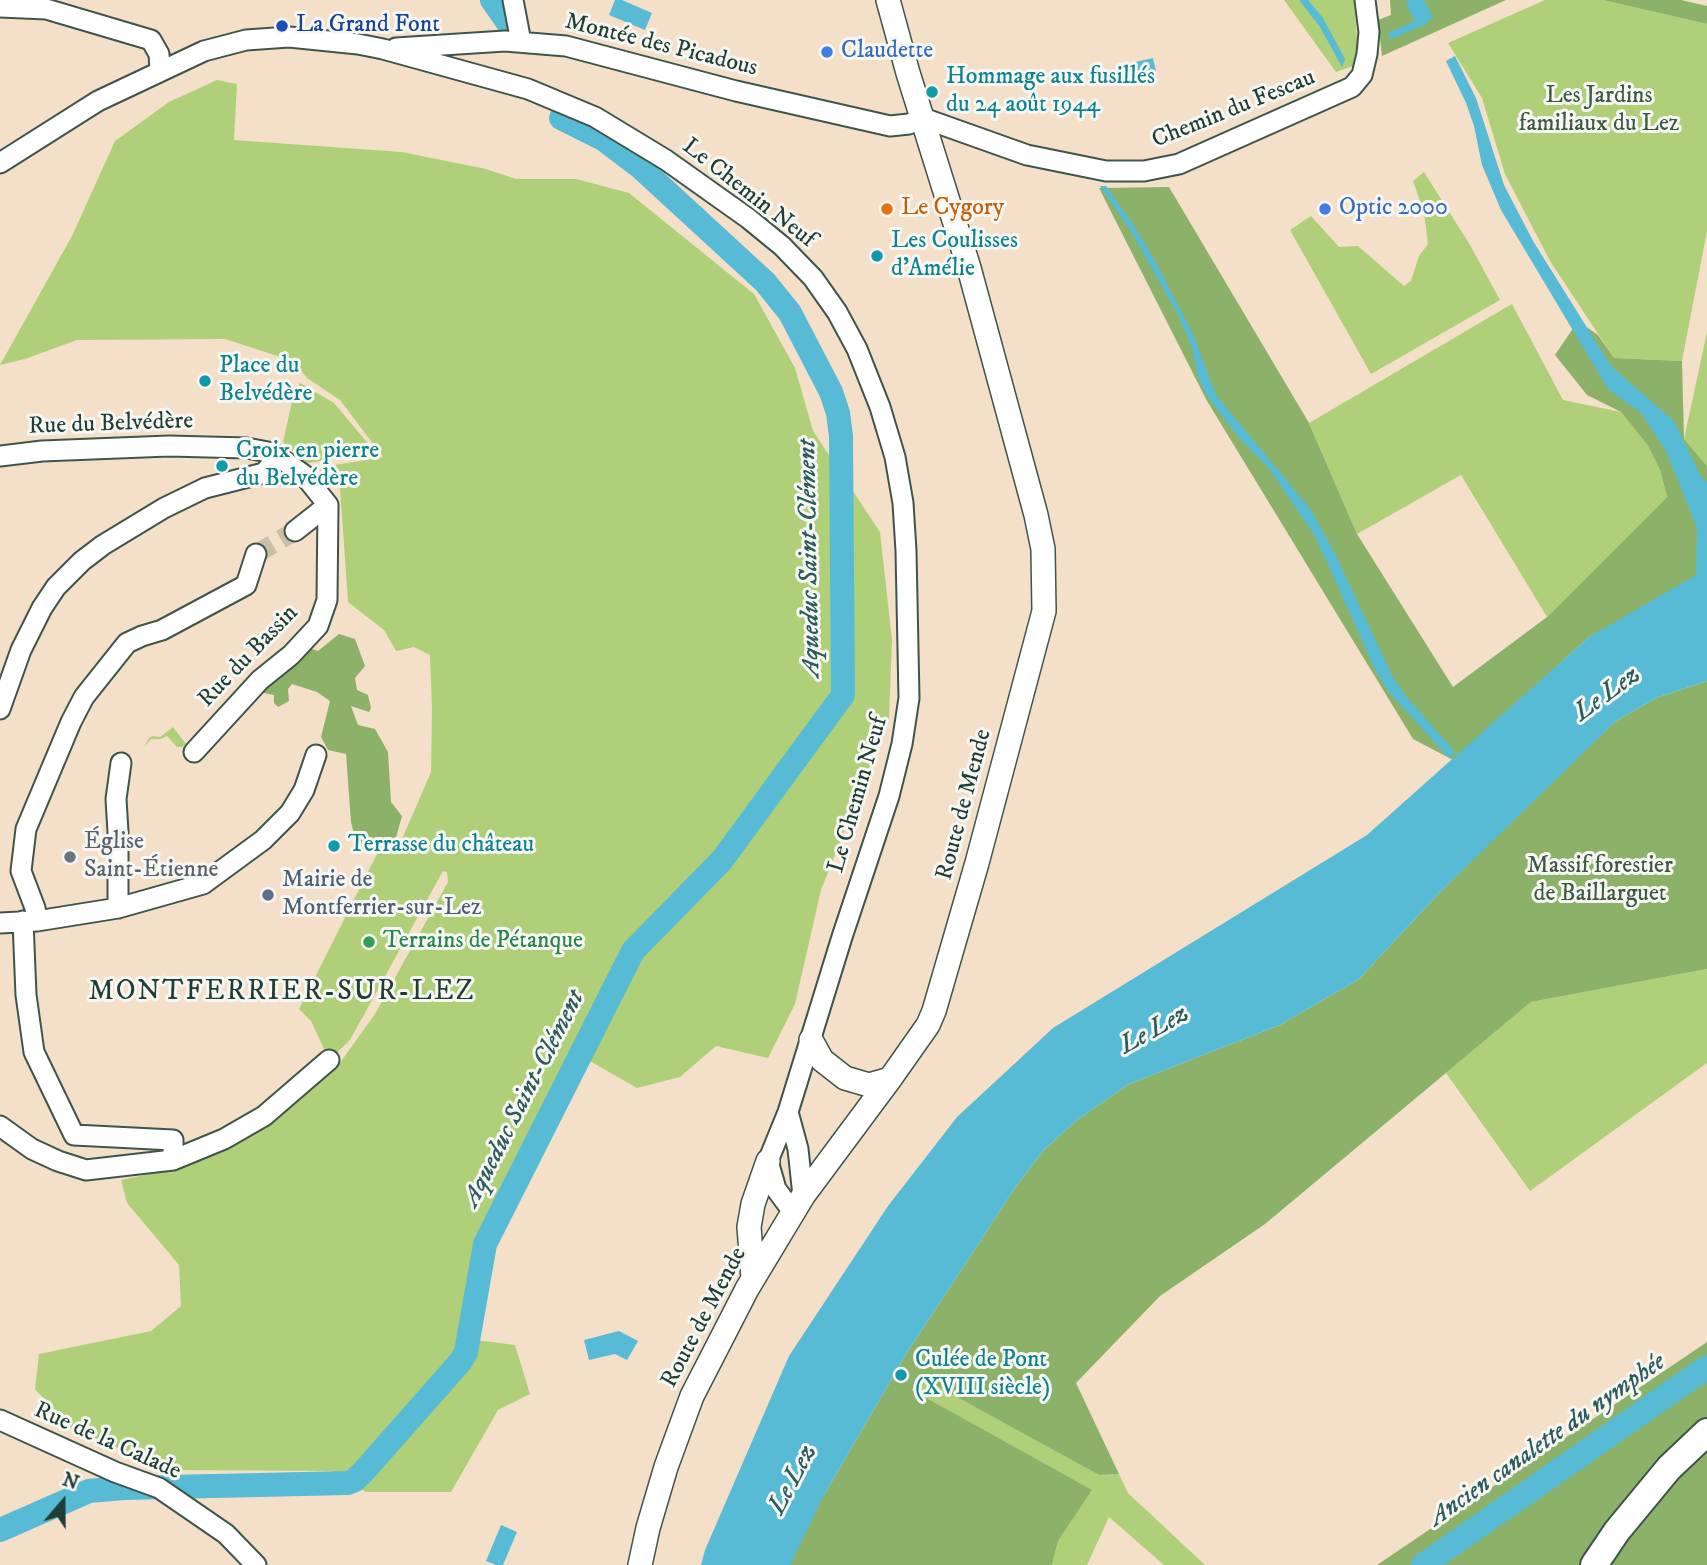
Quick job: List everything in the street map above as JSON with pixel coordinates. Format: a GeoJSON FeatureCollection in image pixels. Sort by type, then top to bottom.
{"type":"FeatureCollection","features":[{"type":"Feature","properties":{"kind":"main road"},"geometry":{"type":"LineString","coordinates":[[1594,1565],[1617,1531],[1669,1468],[1707,1432]]}},
{"type":"Feature","properties":{"kind":"street"},"geometry":{"type":"LineString","coordinates":[[513,0],[521,42]]}},
{"type":"Feature","properties":{"kind":"street","name":"Route de Mende"},"geometry":{"type":"LineString","coordinates":[[640,1565],[666,1467],[692,1396],[753,1278],[798,1204],[928,1025],[942,989],[1036,646],[1046,597],[1043,549],[1036,515],[972,279],[888,0]]}},
{"type":"Feature","properties":{"kind":"street","name":"Chemin du Fescau"},"geometry":{"type":"LineString","coordinates":[[923,118],[1027,155],[1091,169],[1161,169],[1235,141],[1352,87],[1362,75],[1367,54],[1369,32],[1365,0]]}},
{"type":"Feature","properties":{"kind":"street"},"geometry":{"type":"LineString","coordinates":[[0,7],[46,9],[152,40],[159,54],[160,70]]}},
{"type":"Feature","properties":{"kind":"street","name":"Le Chemin Neuf"},"geometry":{"type":"LineString","coordinates":[[0,163],[98,101],[204,51],[246,40],[289,37],[383,48],[548,96],[614,128],[666,160],[766,232],[806,270],[837,312],[871,380],[890,437],[903,503],[909,625],[909,698],[902,744],[889,796],[788,1112],[768,1161]]}},
{"type":"Feature","properties":{"kind":"street","name":"Montée des Picadous"},"geometry":{"type":"LineString","coordinates":[[383,48],[521,42],[582,50],[890,126],[909,124],[923,118]]}},
{"type":"Feature","properties":{"kind":"street","name":"Rue du Belvédère"},"geometry":{"type":"LineString","coordinates":[[0,456],[43,451],[213,446],[266,451],[304,475],[328,505]]}},
{"type":"Feature","properties":{"kind":"street"},"geometry":{"type":"LineString","coordinates":[[0,709],[21,650],[41,608],[56,587],[82,561],[164,508],[205,488],[264,473],[278,457]]}},
{"type":"Feature","properties":{"kind":"street"},"geometry":{"type":"LineString","coordinates":[[295,531],[328,505]]}},
{"type":"Feature","properties":{"kind":"street","name":"Rue du Bassin"},"geometry":{"type":"LineString","coordinates":[[194,752],[260,680],[291,655],[318,626],[327,600],[328,505]]}},
{"type":"Feature","properties":{"kind":"street"},"geometry":{"type":"LineString","coordinates":[[173,1160],[173,1140],[74,1135],[34,1052],[26,995],[30,921],[35,908],[21,871],[26,829],[84,697],[127,643],[162,631],[246,585],[256,554]]}},
{"type":"Feature","properties":{"kind":"street"},"geometry":{"type":"LineString","coordinates":[[0,923],[118,908],[203,884],[263,840],[297,803],[316,755]]}},
{"type":"Feature","properties":{"kind":"street"},"geometry":{"type":"LineString","coordinates":[[118,908],[116,799],[121,763]]}},
{"type":"Feature","properties":{"kind":"street"},"geometry":{"type":"LineString","coordinates":[[811,1040],[821,1060],[845,1078],[869,1085],[890,1079]]}},
{"type":"Feature","properties":{"kind":"street"},"geometry":{"type":"LineString","coordinates":[[0,1126],[32,1149],[86,1170],[173,1160],[223,1139],[264,1116],[329,1060]]}},
{"type":"Feature","properties":{"kind":"street"},"geometry":{"type":"LineString","coordinates":[[788,1112],[797,1149],[798,1204]]}},
{"type":"Feature","properties":{"kind":"street"},"geometry":{"type":"LineString","coordinates":[[768,1161],[776,1189],[798,1204]]}},
{"type":"Feature","properties":{"kind":"street"},"geometry":{"type":"LineString","coordinates":[[753,1278],[749,1227],[753,1204],[768,1161]]}},
{"type":"Feature","properties":{"kind":"street","name":"Rue de la Calade"},"geometry":{"type":"LineString","coordinates":[[0,1420],[115,1472],[159,1488],[226,1534],[256,1565]]}},
{"type":"Feature","properties":{"kind":"green space"},"geometry":{"type":"Polygon","coordinates":[[[1284,0],[1354,0],[1359,64],[1336,72],[1284,0]]]}},
{"type":"Feature","properties":{"kind":"green space"},"geometry":{"type":"Polygon","coordinates":[[[1390,0],[1506,0],[1382,56],[1378,20],[1391,15],[1390,0]]]}},
{"type":"Feature","properties":{"kind":"green space","name":"Les Jardins familiaux du Lez"},"geometry":{"type":"Polygon","coordinates":[[[1545,0],[1603,0],[1707,24],[1707,231],[1682,361],[1614,358],[1550,261],[1505,174],[1482,98],[1448,43],[1545,0]]]}},
{"type":"Feature","properties":{"kind":"green space"},"geometry":{"type":"Polygon","coordinates":[[[1603,0],[1681,0],[1707,6],[1707,24],[1603,0]]]}},
{"type":"Feature","properties":{"kind":"green space"},"geometry":{"type":"Polygon","coordinates":[[[217,80],[237,84],[234,140],[402,152],[486,169],[516,179],[576,179],[629,193],[754,294],[795,368],[813,431],[880,532],[892,640],[889,718],[821,890],[795,1004],[768,1058],[716,1046],[680,1077],[637,1088],[588,1060],[490,1251],[476,1340],[515,1345],[530,1394],[498,1410],[451,1492],[366,1492],[332,1471],[168,1470],[70,1427],[35,1389],[39,1354],[151,1331],[181,1306],[179,1265],[127,1203],[121,1180],[177,1168],[253,1134],[337,1067],[375,1014],[448,882],[447,872],[443,871],[350,1040],[329,1060],[311,1021],[299,1009],[384,840],[399,846],[431,772],[430,655],[414,647],[396,651],[384,630],[348,602],[340,488],[317,468],[383,457],[340,400],[307,378],[293,361],[225,339],[77,340],[0,365],[72,236],[115,141],[169,102],[217,80]]]}},
{"type":"Feature","properties":{"kind":"green space"},"geometry":{"type":"Polygon","coordinates":[[[1424,172],[1470,245],[1500,300],[1371,374],[1290,230],[1311,216],[1339,247],[1358,246],[1404,286],[1411,281],[1419,256],[1428,244],[1424,213],[1413,181],[1424,172]]]}},
{"type":"Feature","properties":{"kind":"green space"},"geometry":{"type":"Polygon","coordinates":[[[1169,187],[1309,423],[1357,534],[1453,687],[1547,617],[1667,497],[1660,470],[1648,446],[1621,412],[1587,395],[1555,355],[1578,321],[1598,335],[1614,358],[1682,361],[1684,439],[1707,466],[1707,579],[1589,637],[1453,760],[1413,739],[1207,401],[1099,188],[1169,187]]]}},
{"type":"Feature","properties":{"kind":"green space"},"geometry":{"type":"Polygon","coordinates":[[[1512,304],[1563,400],[1621,412],[1648,446],[1660,470],[1667,497],[1547,617],[1461,475],[1357,534],[1309,423],[1512,304]]]}},
{"type":"Feature","properties":{"kind":"green space"},"geometry":{"type":"Polygon","coordinates":[[[1707,332],[1707,466],[1684,439],[1707,332]]]}},
{"type":"Feature","properties":{"kind":"green space"},"geometry":{"type":"Polygon","coordinates":[[[300,383],[334,403],[376,453],[307,463],[283,442],[293,397],[300,383]]]}},
{"type":"Feature","properties":{"kind":"green space"},"geometry":{"type":"Polygon","coordinates":[[[339,634],[355,639],[365,666],[355,678],[357,690],[368,695],[371,708],[369,712],[351,706],[358,725],[375,729],[388,752],[391,802],[402,816],[395,841],[381,855],[358,850],[351,822],[346,754],[328,750],[321,737],[330,701],[317,692],[292,684],[288,689],[289,701],[278,707],[274,703],[274,695],[259,692],[309,648],[318,651],[339,634]]]}},
{"type":"Feature","properties":{"kind":"green space","name":"Massif forestier de Baillarguet"},"geometry":{"type":"Polygon","coordinates":[[[1707,681],[1707,969],[1531,1002],[1265,1224],[1160,1296],[1076,1383],[1119,1474],[1099,1475],[919,1376],[912,1390],[1092,1490],[1058,1541],[1052,1565],[773,1565],[824,1495],[908,1351],[1017,1185],[1044,1150],[1077,1120],[1129,1084],[1280,1025],[1359,979],[1441,891],[1616,721],[1656,698],[1707,681]]]}},
{"type":"Feature","properties":{"kind":"green space"},"geometry":{"type":"Polygon","coordinates":[[[173,727],[186,744],[182,747],[177,747],[167,736],[151,739],[144,747],[149,738],[160,737],[173,727]]]}},
{"type":"Feature","properties":{"kind":"green space"},"geometry":{"type":"Polygon","coordinates":[[[1707,969],[1707,1063],[1530,1191],[1446,1073],[1531,1002],[1707,969]]]}},
{"type":"Feature","properties":{"kind":"green space"},"geometry":{"type":"Polygon","coordinates":[[[1707,1342],[1707,1565],[1377,1565],[1707,1342]]]}},
{"type":"Feature","properties":{"kind":"green space"},"geometry":{"type":"Polygon","coordinates":[[[919,1375],[1099,1475],[1119,1474],[1128,1493],[1205,1565],[1164,1565],[1109,1517],[1087,1565],[1052,1565],[1058,1541],[1091,1491],[912,1390],[919,1375]]]}},
{"type":"Feature","properties":{"kind":"water"},"geometry":{"type":"Polygon","coordinates":[[[615,0],[622,0],[652,13],[645,30],[609,15],[615,0]]]}},
{"type":"Feature","properties":{"kind":"water"},"geometry":{"type":"Polygon","coordinates":[[[1299,0],[1308,0],[1323,18],[1345,59],[1342,67],[1320,27],[1299,0]]]}},
{"type":"Feature","properties":{"kind":"water"},"geometry":{"type":"Polygon","coordinates":[[[1406,0],[1424,0],[1433,18],[1419,26],[1408,9],[1406,0]]]}},
{"type":"Feature","properties":{"kind":"water","name":"Le Lez"},"geometry":{"type":"Polygon","coordinates":[[[1455,56],[1476,98],[1504,185],[1533,241],[1611,366],[1674,421],[1700,475],[1707,483],[1707,681],[1656,698],[1616,721],[1441,891],[1359,979],[1280,1025],[1129,1084],[1077,1120],[1044,1150],[1017,1185],[908,1351],[824,1495],[790,1565],[701,1565],[705,1550],[789,1356],[888,1206],[957,1117],[1053,1028],[1367,835],[1589,637],[1696,575],[1697,528],[1666,451],[1641,413],[1608,389],[1501,210],[1482,165],[1466,103],[1446,61],[1455,56]]]}},
{"type":"Feature","properties":{"kind":"water"},"geometry":{"type":"Polygon","coordinates":[[[1153,58],[1156,71],[1130,77],[1127,64],[1153,58]]]}},
{"type":"Feature","properties":{"kind":"water"},"geometry":{"type":"Polygon","coordinates":[[[1100,186],[1106,186],[1157,265],[1193,334],[1216,395],[1311,510],[1335,554],[1394,679],[1455,752],[1449,758],[1387,690],[1373,665],[1316,538],[1268,467],[1241,440],[1207,396],[1199,380],[1191,345],[1178,315],[1130,230],[1100,186]]]}},
{"type":"Feature","properties":{"kind":"water"},"geometry":{"type":"Polygon","coordinates":[[[619,1331],[638,1341],[627,1360],[615,1354],[589,1360],[584,1340],[619,1331]]]}},
{"type":"Feature","properties":{"kind":"water"},"geometry":{"type":"Polygon","coordinates":[[[501,1525],[517,1532],[503,1565],[496,1565],[486,1561],[501,1525]]]}},
{"type":"Feature","properties":{"kind":"waterway","name":"Aqueduc Saint-Clément"},"geometry":{"type":"LineString","coordinates":[[492,0],[508,23]]}},
{"type":"Feature","properties":{"kind":"waterway"},"geometry":{"type":"LineString","coordinates":[[1392,35],[1424,21],[1423,19]]}},
{"type":"Feature","properties":{"kind":"waterway","name":"Aqueduc Saint-Clément"},"geometry":{"type":"LineString","coordinates":[[0,1530],[89,1491],[348,1483],[355,1480],[461,1361],[466,1352],[485,1244],[633,951],[722,860],[843,695],[841,436],[838,413],[831,392],[790,313],[765,282],[640,167],[603,139],[561,118]]}},
{"type":"Feature","properties":{"kind":"waterway","name":"Ancien canalette du nymphée"},"geometry":{"type":"LineString","coordinates":[[1423,1565],[1707,1367]]}},
{"type":"Feature","properties":{"kind":"tunnel"},"geometry":{"type":"LineString","coordinates":[[256,554],[295,531]]}},
{"type":"Feature","properties":{"kind":"place","name":"La Grand Font"},"geometry":{"type":"Point","coordinates":[282,26]}},
{"type":"Feature","properties":{"kind":"place","name":"Claudette"},"geometry":{"type":"Point","coordinates":[827,52]}},
{"type":"Feature","properties":{"kind":"place","name":"Hommage aux fusillés du 24 août 1944"},"geometry":{"type":"Point","coordinates":[932,92]}},
{"type":"Feature","properties":{"kind":"place","name":"Le Cygory"},"geometry":{"type":"Point","coordinates":[887,209]}},
{"type":"Feature","properties":{"kind":"place","name":"Optic 2000"},"geometry":{"type":"Point","coordinates":[1325,209]}},
{"type":"Feature","properties":{"kind":"place","name":"Les Coulisses d'Amélie"},"geometry":{"type":"Point","coordinates":[877,256]}},
{"type":"Feature","properties":{"kind":"place","name":"Place du Belvédère"},"geometry":{"type":"Point","coordinates":[205,381]}},
{"type":"Feature","properties":{"kind":"place","name":"Croix en pierre du Belvédère"},"geometry":{"type":"Point","coordinates":[222,466]}},
{"type":"Feature","properties":{"kind":"place","name":"Terrasse du château"},"geometry":{"type":"Point","coordinates":[334,846]}},
{"type":"Feature","properties":{"kind":"place","name":"Église Saint-Étienne"},"geometry":{"type":"Point","coordinates":[70,857]}},
{"type":"Feature","properties":{"kind":"place","name":"Mairie de Montferrier-sur-Lez"},"geometry":{"type":"Point","coordinates":[268,895]}},
{"type":"Feature","properties":{"kind":"place","name":"Terrains de Pétanque"},"geometry":{"type":"Point","coordinates":[369,942]}},
{"type":"Feature","properties":{"kind":"place","name":"Culée de Pont (XVIII siècle)"},"geometry":{"type":"Point","coordinates":[901,1375]}},
{"type":"Feature","properties":{"kind":"district","name":"MONTFERRIER-SUR-LEZ"},"geometry":{"type":"Point","coordinates":[282,993]}}]}
